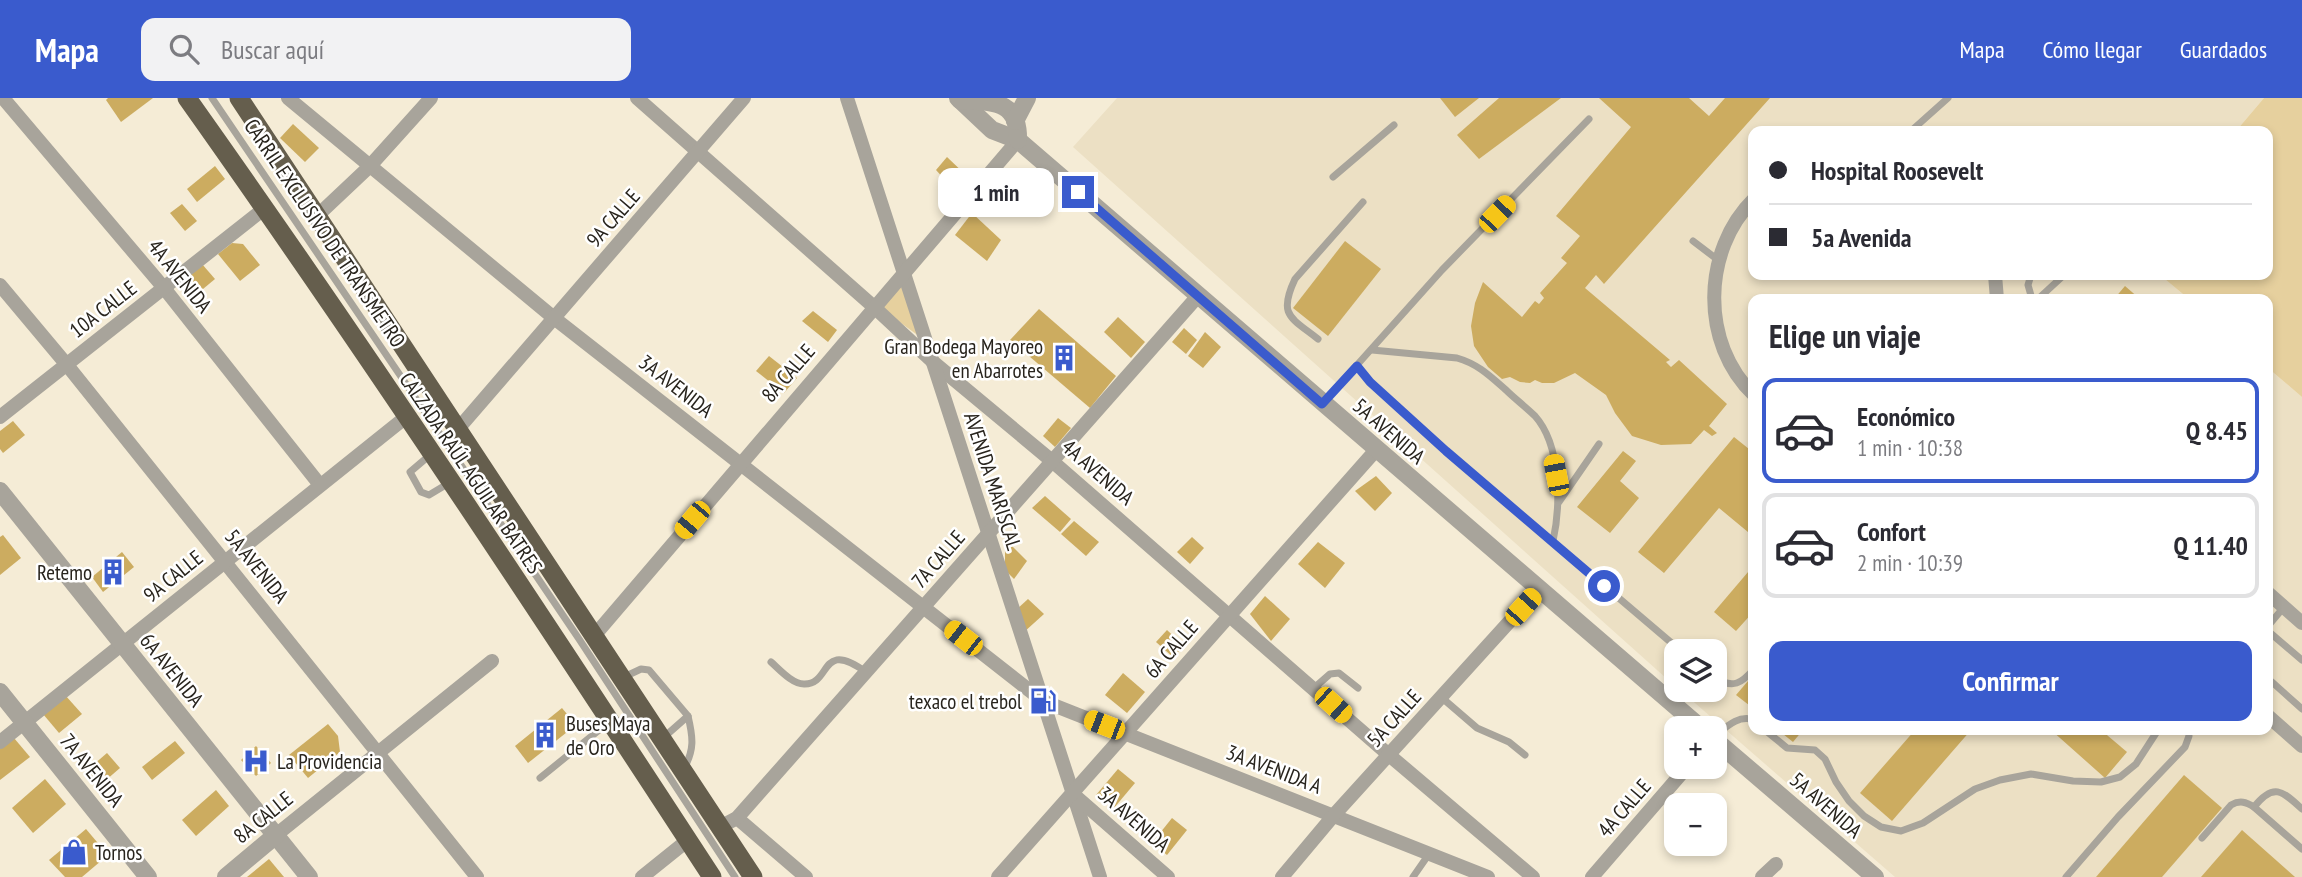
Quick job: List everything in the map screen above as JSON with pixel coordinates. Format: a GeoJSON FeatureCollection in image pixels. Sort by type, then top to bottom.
{"type":"FeatureCollection","features":[{"type":"Feature","properties":{"kind":"highway","name":"CALZADA RAÚL AGUILAR BATRES"},"geometry":{"type":"LineString","coordinates":[[187,98],[265,208],[450,482],[712,877]]}},
{"type":"Feature","properties":{"kind":"highway","name":"CALZADA RAÚL AGUILAR BATRES"},"geometry":{"type":"LineString","coordinates":[[239,98],[752,877]]}},
{"type":"Feature","properties":{"kind":"street","name":"4A AVENIDA"},"geometry":{"type":"LineString","coordinates":[[3,98],[164,288],[320,485]]}},
{"type":"Feature","properties":{"kind":"street","name":"3A AVENIDA"},"geometry":{"type":"LineString","coordinates":[[288,98],[554,318],[1043,701]]}},
{"type":"Feature","properties":{"kind":"street"},"geometry":{"type":"LineString","coordinates":[[317,216],[369,167],[431,98]]}},
{"type":"Feature","properties":{"kind":"street","name":"4A AVENIDA"},"geometry":{"type":"LineString","coordinates":[[637,98],[933,362],[1052,461],[1533,877]]}},
{"type":"Feature","properties":{"kind":"street","name":"9A CALLE"},"geometry":{"type":"LineString","coordinates":[[458,429],[744,98]]}},
{"type":"Feature","properties":{"kind":"street","name":"AVENIDA MARISCAL"},"geometry":{"type":"LineString","coordinates":[[847,98],[1100,877]]}},
{"type":"Feature","properties":{"kind":"street"},"geometry":{"type":"LineString","coordinates":[[1015,121],[1027,98]]}},
{"type":"Feature","properties":{"kind":"street","name":"5A AVENIDA"},"geometry":{"type":"LineString","coordinates":[[959,99],[994,100]]}},
{"type":"Feature","properties":{"kind":"street","name":"5A AVENIDA"},"geometry":{"type":"LineString","coordinates":[[959,99],[992,130],[1018,140],[1687,716]]}},
{"type":"Feature","properties":{"kind":"street"},"geometry":{"type":"LineString","coordinates":[[992,130],[994,100],[1006,107],[1015,121],[1018,140]]}},
{"type":"Feature","properties":{"kind":"street","name":"8A CALLE"},"geometry":{"type":"LineString","coordinates":[[594,636],[1018,140]]}},
{"type":"Feature","properties":{"kind":"street"},"geometry":{"type":"LineString","coordinates":[[1748,206],[1731,229],[1718,260],[1713,294],[1717,327],[1728,360],[1748,390]]}},
{"type":"Feature","properties":{"kind":"street","name":"10A CALLE"},"geometry":{"type":"LineString","coordinates":[[0,417],[265,208]]}},
{"type":"Feature","properties":{"kind":"street","name":"5A AVENIDA"},"geometry":{"type":"LineString","coordinates":[[0,285],[477,877]]}},
{"type":"Feature","properties":{"kind":"street","name":"7A CALLE"},"geometry":{"type":"LineString","coordinates":[[737,818],[1198,296]]}},
{"type":"Feature","properties":{"kind":"street","name":"9A CALLE"},"geometry":{"type":"LineString","coordinates":[[0,742],[406,417]]}},
{"type":"Feature","properties":{"kind":"street","name":"6A CALLE"},"geometry":{"type":"LineString","coordinates":[[998,877],[1376,450]]}},
{"type":"Feature","properties":{"kind":"street","name":"6A AVENIDA"},"geometry":{"type":"LineString","coordinates":[[0,491],[309,877]]}},
{"type":"Feature","properties":{"kind":"street","name":"5A CALLE"},"geometry":{"type":"LineString","coordinates":[[1282,877],[1334,815],[1539,589]]}},
{"type":"Feature","properties":{"kind":"street"},"geometry":{"type":"LineString","coordinates":[[2273,597],[2302,623]]}},
{"type":"Feature","properties":{"kind":"street","name":"8A CALLE"},"geometry":{"type":"LineString","coordinates":[[226,877],[492,661]]}},
{"type":"Feature","properties":{"kind":"street","name":"7A AVENIDA"},"geometry":{"type":"LineString","coordinates":[[0,692],[148,877]]}},
{"type":"Feature","properties":{"kind":"street","name":"3A AVENIDA A"},"geometry":{"type":"LineString","coordinates":[[1043,701],[1488,877]]}},
{"type":"Feature","properties":{"kind":"street"},"geometry":{"type":"LineString","coordinates":[[2273,720],[2302,746]]}},
{"type":"Feature","properties":{"kind":"street","name":"5A AVENIDA"},"geometry":{"type":"LineString","coordinates":[[1727,748],[1875,877]]}},
{"type":"Feature","properties":{"kind":"street","name":"4A CALLE"},"geometry":{"type":"LineString","coordinates":[[1592,877],[1677,779]]}},
{"type":"Feature","properties":{"kind":"street","name":"3A AVENIDA"},"geometry":{"type":"LineString","coordinates":[[1072,793],[1168,877]]}},
{"type":"Feature","properties":{"kind":"street"},"geometry":{"type":"LineString","coordinates":[[720,827],[737,818],[806,877]]}},
{"type":"Feature","properties":{"kind":"street"},"geometry":{"type":"LineString","coordinates":[[642,877],[688,840]]}},
{"type":"Feature","properties":{"kind":"street"},"geometry":{"type":"LineString","coordinates":[[1762,877],[1776,863]]}},
{"type":"Feature","properties":{"kind":"lane","name":"CARRIL EXCLUSIVO DE TRANSMETRO"},"geometry":{"type":"LineString","coordinates":[[212,98],[579,639],[735,877]]}},
{"type":"Feature","properties":{"kind":"lane"},"geometry":{"type":"LineString","coordinates":[[1917,126],[1948,98]]}},
{"type":"Feature","properties":{"kind":"lane"},"geometry":{"type":"LineString","coordinates":[[1322,404],[1442,270],[1589,119]]}},
{"type":"Feature","properties":{"kind":"lane"},"geometry":{"type":"LineString","coordinates":[[1333,177],[1394,125]]}},
{"type":"Feature","properties":{"kind":"lane"},"geometry":{"type":"LineString","coordinates":[[1318,339],[1287,311],[1288,294],[1296,279],[1363,202]]}},
{"type":"Feature","properties":{"kind":"lane"},"geometry":{"type":"LineString","coordinates":[[1693,241],[1718,260]]}},
{"type":"Feature","properties":{"kind":"lane"},"geometry":{"type":"LineString","coordinates":[[2043,294],[2059,280]]}},
{"type":"Feature","properties":{"kind":"lane"},"geometry":{"type":"LineString","coordinates":[[1373,350],[1457,358],[1470,362],[1482,369],[1535,417],[1548,438],[1559,503],[1553,541]]}},
{"type":"Feature","properties":{"kind":"lane"},"geometry":{"type":"LineString","coordinates":[[1357,366],[1370,382],[1446,451],[1667,639]]}},
{"type":"Feature","properties":{"kind":"lane"},"geometry":{"type":"LineString","coordinates":[[1559,503],[1599,444]]}},
{"type":"Feature","properties":{"kind":"lane"},"geometry":{"type":"LineString","coordinates":[[431,454],[410,472],[421,492],[429,495],[450,482]]}},
{"type":"Feature","properties":{"kind":"lane"},"geometry":{"type":"LineString","coordinates":[[2273,622],[2284,607]]}},
{"type":"Feature","properties":{"kind":"lane"},"geometry":{"type":"LineString","coordinates":[[2273,634],[2302,660]]}},
{"type":"Feature","properties":{"kind":"lane"},"geometry":{"type":"LineString","coordinates":[[771,662],[803,684],[811,682],[835,660],[841,658],[866,672]]}},
{"type":"Feature","properties":{"kind":"lane"},"geometry":{"type":"LineString","coordinates":[[622,678],[641,669],[649,670],[688,716],[694,741],[690,759],[683,771]]}},
{"type":"Feature","properties":{"kind":"lane"},"geometry":{"type":"LineString","coordinates":[[1314,688],[1330,674],[1339,673],[1358,688]]}},
{"type":"Feature","properties":{"kind":"lane"},"geometry":{"type":"LineString","coordinates":[[1727,684],[1742,683],[1748,676]]}},
{"type":"Feature","properties":{"kind":"lane"},"geometry":{"type":"LineString","coordinates":[[2273,683],[2302,709]]}},
{"type":"Feature","properties":{"kind":"lane"},"geometry":{"type":"LineString","coordinates":[[1441,698],[1477,728],[1509,742],[1525,755]]}},
{"type":"Feature","properties":{"kind":"lane"},"geometry":{"type":"LineString","coordinates":[[662,738],[688,716]]}},
{"type":"Feature","properties":{"kind":"lane"},"geometry":{"type":"LineString","coordinates":[[1727,728],[1738,719],[1748,717]]}},
{"type":"Feature","properties":{"kind":"lane"},"geometry":{"type":"LineString","coordinates":[[540,778],[610,722]]}},
{"type":"Feature","properties":{"kind":"lane"},"geometry":{"type":"LineString","coordinates":[[1771,735],[1787,748],[1815,750],[1825,759],[1836,782],[1864,816],[1881,827],[1901,831],[1923,823],[1975,789],[2000,780],[2031,774],[2073,781],[2101,782],[2120,777],[2136,764],[2155,735]]}},
{"type":"Feature","properties":{"kind":"lane"},"geometry":{"type":"LineString","coordinates":[[2066,877],[2118,817],[2185,747],[2189,735]]}},
{"type":"Feature","properties":{"kind":"lane"},"geometry":{"type":"LineString","coordinates":[[2254,807],[2262,797],[2279,791],[2302,809]]}},
{"type":"Feature","properties":{"kind":"lane"},"geometry":{"type":"LineString","coordinates":[[2202,838],[2231,805],[2245,802],[2302,849]]}},
{"type":"Feature","properties":{"kind":"lane"},"geometry":{"type":"LineString","coordinates":[[1413,877],[1429,853]]}},
{"type":"Feature","properties":{"kind":"shaded area"},"geometry":{"type":"Polygon","coordinates":[[[1117,98],[2264,98],[2240,126],[1748,126],[1748,280],[2166,280],[2183,294],[1748,294],[1748,735],[2273,735],[2273,372],[2302,397],[2302,877],[1895,877],[1727,731],[1727,716],[1710,716],[1694,702],[1727,702],[1727,639],[1664,639],[1664,676],[1073,147],[1117,98]]]}},
{"type":"Feature","properties":{"kind":"shaded area"},"geometry":{"type":"Polygon","coordinates":[[[2264,98],[2302,98],[2302,397],[2273,372],[2273,294],[2183,294],[2166,280],[2273,280],[2273,126],[2240,126],[2264,98]]]}},
{"type":"Feature","properties":{"kind":"shaded area"},"geometry":{"type":"Polygon","coordinates":[[[907,279],[927,342],[879,307],[907,279]]]}},
{"type":"Feature","properties":{"kind":"building"},"geometry":{"type":"Polygon","coordinates":[[[153,98],[121,122],[106,100],[153,98]]]}},
{"type":"Feature","properties":{"kind":"building"},"geometry":{"type":"Polygon","coordinates":[[[1440,98],[1479,98],[1455,117],[1440,98]]]}},
{"type":"Feature","properties":{"kind":"building"},"geometry":{"type":"Polygon","coordinates":[[[1499,98],[1561,98],[1479,159],[1457,135],[1499,98]]]}},
{"type":"Feature","properties":{"kind":"building"},"geometry":{"type":"Polygon","coordinates":[[[1599,98],[1689,98],[1709,116],[1725,98],[1770,98],[1604,284],[1596,275],[1585,288],[1670,360],[1666,362],[1671,367],[1679,360],[1727,404],[1709,426],[1717,433],[1712,436],[1704,430],[1691,444],[1661,445],[1632,436],[1606,395],[1575,373],[1554,383],[1535,380],[1530,383],[1520,382],[1510,377],[1502,379],[1488,367],[1474,346],[1471,326],[1475,303],[1483,282],[1522,317],[1535,301],[1539,304],[1544,298],[1540,293],[1567,263],[1561,258],[1580,236],[1556,216],[1631,127],[1599,98]]]}},
{"type":"Feature","properties":{"kind":"building"},"geometry":{"type":"Polygon","coordinates":[[[293,124],[319,148],[305,162],[280,138],[293,124]]]}},
{"type":"Feature","properties":{"kind":"building"},"geometry":{"type":"Polygon","coordinates":[[[947,157],[970,179],[958,194],[936,170],[947,157]]]}},
{"type":"Feature","properties":{"kind":"building"},"geometry":{"type":"Polygon","coordinates":[[[215,166],[225,179],[197,202],[187,189],[215,166]]]}},
{"type":"Feature","properties":{"kind":"building"},"geometry":{"type":"Polygon","coordinates":[[[182,204],[197,221],[185,231],[170,213],[182,204]]]}},
{"type":"Feature","properties":{"kind":"building"},"geometry":{"type":"Polygon","coordinates":[[[972,213],[1001,240],[987,261],[955,235],[972,213]]]}},
{"type":"Feature","properties":{"kind":"building"},"geometry":{"type":"Polygon","coordinates":[[[1345,241],[1381,269],[1328,336],[1293,308],[1345,241]]]}},
{"type":"Feature","properties":{"kind":"building"},"geometry":{"type":"Polygon","coordinates":[[[232,243],[243,244],[260,265],[240,281],[218,254],[232,243]]]}},
{"type":"Feature","properties":{"kind":"building"},"geometry":{"type":"Polygon","coordinates":[[[202,264],[215,279],[197,294],[185,280],[202,264]]]}},
{"type":"Feature","properties":{"kind":"building"},"geometry":{"type":"Polygon","coordinates":[[[2125,286],[2134,294],[2118,294],[2125,286]]]}},
{"type":"Feature","properties":{"kind":"building","name":"Gran Bodega Mayoreo en Abarrotes"},"geometry":{"type":"Polygon","coordinates":[[[1039,309],[1116,376],[1090,408],[1010,340],[1039,309]]]}},
{"type":"Feature","properties":{"kind":"building"},"geometry":{"type":"Polygon","coordinates":[[[813,311],[837,330],[828,342],[802,321],[813,311]]]}},
{"type":"Feature","properties":{"kind":"building"},"geometry":{"type":"Polygon","coordinates":[[[1118,317],[1145,342],[1131,358],[1104,332],[1118,317]]]}},
{"type":"Feature","properties":{"kind":"building"},"geometry":{"type":"Polygon","coordinates":[[[1184,328],[1197,340],[1186,354],[1172,342],[1184,328]]]}},
{"type":"Feature","properties":{"kind":"building"},"geometry":{"type":"Polygon","coordinates":[[[1205,332],[1221,347],[1203,368],[1188,356],[1205,332]]]}},
{"type":"Feature","properties":{"kind":"building"},"geometry":{"type":"Polygon","coordinates":[[[769,356],[797,378],[784,393],[756,371],[769,356]]]}},
{"type":"Feature","properties":{"kind":"building"},"geometry":{"type":"Polygon","coordinates":[[[1058,418],[1071,428],[1055,447],[1043,436],[1058,418]]]}},
{"type":"Feature","properties":{"kind":"building"},"geometry":{"type":"Polygon","coordinates":[[[13,421],[25,435],[3,453],[0,449],[0,431],[13,421]]]}},
{"type":"Feature","properties":{"kind":"building"},"geometry":{"type":"Polygon","coordinates":[[[1734,437],[1748,448],[1748,532],[1719,508],[1664,573],[1638,552],[1734,437]]]}},
{"type":"Feature","properties":{"kind":"building"},"geometry":{"type":"Polygon","coordinates":[[[1623,451],[1636,461],[1620,481],[1639,498],[1610,533],[1577,507],[1623,451]]]}},
{"type":"Feature","properties":{"kind":"building"},"geometry":{"type":"Polygon","coordinates":[[[1376,476],[1392,493],[1375,511],[1355,491],[1376,476]]]}},
{"type":"Feature","properties":{"kind":"building"},"geometry":{"type":"Polygon","coordinates":[[[1045,496],[1071,519],[1060,532],[1032,508],[1045,496]]]}},
{"type":"Feature","properties":{"kind":"building"},"geometry":{"type":"Polygon","coordinates":[[[1074,521],[1099,542],[1086,556],[1061,534],[1074,521]]]}},
{"type":"Feature","properties":{"kind":"building"},"geometry":{"type":"Polygon","coordinates":[[[3,535],[21,558],[0,575],[0,537],[3,535]]]}},
{"type":"Feature","properties":{"kind":"building"},"geometry":{"type":"Polygon","coordinates":[[[1192,537],[1204,548],[1190,564],[1177,552],[1192,537]]]}},
{"type":"Feature","properties":{"kind":"building"},"geometry":{"type":"Polygon","coordinates":[[[1005,539],[1027,561],[1014,579],[1005,570],[1005,539]]]}},
{"type":"Feature","properties":{"kind":"building"},"geometry":{"type":"Polygon","coordinates":[[[1318,542],[1345,563],[1325,588],[1298,564],[1318,542]]]}},
{"type":"Feature","properties":{"kind":"building","name":"Retemo"},"geometry":{"type":"Polygon","coordinates":[[[122,552],[134,567],[103,592],[92,577],[122,552]]]}},
{"type":"Feature","properties":{"kind":"building"},"geometry":{"type":"Polygon","coordinates":[[[1748,572],[1748,618],[1736,631],[1714,612],[1748,572]]]}},
{"type":"Feature","properties":{"kind":"building"},"geometry":{"type":"Polygon","coordinates":[[[1265,596],[1290,619],[1271,641],[1250,614],[1265,596]]]}},
{"type":"Feature","properties":{"kind":"building"},"geometry":{"type":"Polygon","coordinates":[[[1028,599],[1044,614],[1023,633],[1016,610],[1028,599]]]}},
{"type":"Feature","properties":{"kind":"building"},"geometry":{"type":"Polygon","coordinates":[[[1167,630],[1183,645],[1174,658],[1156,642],[1167,630]]]}},
{"type":"Feature","properties":{"kind":"building"},"geometry":{"type":"Polygon","coordinates":[[[1123,673],[1145,692],[1127,713],[1105,695],[1123,673]]]}},
{"type":"Feature","properties":{"kind":"building"},"geometry":{"type":"Polygon","coordinates":[[[1748,681],[1748,704],[1736,695],[1748,681]]]}},
{"type":"Feature","properties":{"kind":"building"},"geometry":{"type":"Polygon","coordinates":[[[65,695],[82,714],[59,733],[43,714],[65,695]]]}},
{"type":"Feature","properties":{"kind":"building","name":"Buses Maya de Oro"},"geometry":{"type":"Polygon","coordinates":[[[562,708],[576,725],[528,763],[515,746],[562,708]]]}},
{"type":"Feature","properties":{"kind":"building"},"geometry":{"type":"Polygon","coordinates":[[[328,724],[338,736],[340,752],[308,778],[289,755],[328,724]]]}},
{"type":"Feature","properties":{"kind":"building"},"geometry":{"type":"Polygon","coordinates":[[[1784,735],[1799,735],[1793,742],[1784,735]]]}},
{"type":"Feature","properties":{"kind":"building"},"geometry":{"type":"Polygon","coordinates":[[[1911,735],[1967,735],[1892,821],[1860,793],[1911,735]]]}},
{"type":"Feature","properties":{"kind":"building"},"geometry":{"type":"Polygon","coordinates":[[[2057,735],[2107,735],[2127,752],[2105,778],[2057,735]]]}},
{"type":"Feature","properties":{"kind":"building"},"geometry":{"type":"Polygon","coordinates":[[[14,738],[30,757],[0,780],[0,749],[14,738]]]}},
{"type":"Feature","properties":{"kind":"building"},"geometry":{"type":"Polygon","coordinates":[[[175,741],[185,753],[152,780],[142,767],[175,741]]]}},
{"type":"Feature","properties":{"kind":"building","name":"La Providencia"},"geometry":{"type":"Polygon","coordinates":[[[256,746],[271,763],[256,776],[241,760],[256,746]]]}},
{"type":"Feature","properties":{"kind":"building"},"geometry":{"type":"Polygon","coordinates":[[[107,753],[120,768],[98,787],[85,772],[107,753]]]}},
{"type":"Feature","properties":{"kind":"building"},"geometry":{"type":"Polygon","coordinates":[[[1118,769],[1135,783],[1114,808],[1096,795],[1118,769]]]}},
{"type":"Feature","properties":{"kind":"building"},"geometry":{"type":"Polygon","coordinates":[[[2184,775],[2222,808],[2162,877],[2096,877],[2184,775]]]}},
{"type":"Feature","properties":{"kind":"building"},"geometry":{"type":"Polygon","coordinates":[[[45,779],[66,804],[33,833],[12,808],[45,779]]]}},
{"type":"Feature","properties":{"kind":"building"},"geometry":{"type":"Polygon","coordinates":[[[216,790],[229,806],[196,836],[182,820],[216,790]]]}},
{"type":"Feature","properties":{"kind":"building"},"geometry":{"type":"Polygon","coordinates":[[[1172,818],[1187,830],[1167,855],[1152,843],[1172,818]]]}},
{"type":"Feature","properties":{"kind":"building"},"geometry":{"type":"Polygon","coordinates":[[[86,829],[108,855],[82,877],[65,877],[49,860],[86,829]]]}},
{"type":"Feature","properties":{"kind":"building"},"geometry":{"type":"Polygon","coordinates":[[[2242,830],[2295,877],[2201,877],[2242,830]]]}},
{"type":"Feature","properties":{"kind":"building"},"geometry":{"type":"Polygon","coordinates":[[[269,859],[284,877],[247,877],[269,859]]]}},
{"type":"Feature","properties":{"kind":"place","name":"Gran Bodega Mayoreo en Abarrotes"},"geometry":{"type":"Point","coordinates":[1064,358]}},
{"type":"Feature","properties":{"kind":"place","name":"Retemo"},"geometry":{"type":"Point","coordinates":[113,572]}},
{"type":"Feature","properties":{"kind":"place","name":"texaco el trebol"},"geometry":{"type":"Point","coordinates":[1043,701]}},
{"type":"Feature","properties":{"kind":"place","name":"Buses Maya de Oro"},"geometry":{"type":"Point","coordinates":[545,735]}},
{"type":"Feature","properties":{"kind":"place","name":"La Providencia"},"geometry":{"type":"Point","coordinates":[256,761]}},
{"type":"Feature","properties":{"kind":"place","name":"Tornos"},"geometry":{"type":"Point","coordinates":[74,852]}},
{"type":"Feature","properties":{"kind":"route"},"geometry":{"type":"LineString","coordinates":[[1078,192],[1322,404],[1357,366],[1370,382],[1446,451],[1604,586]]}}]}
